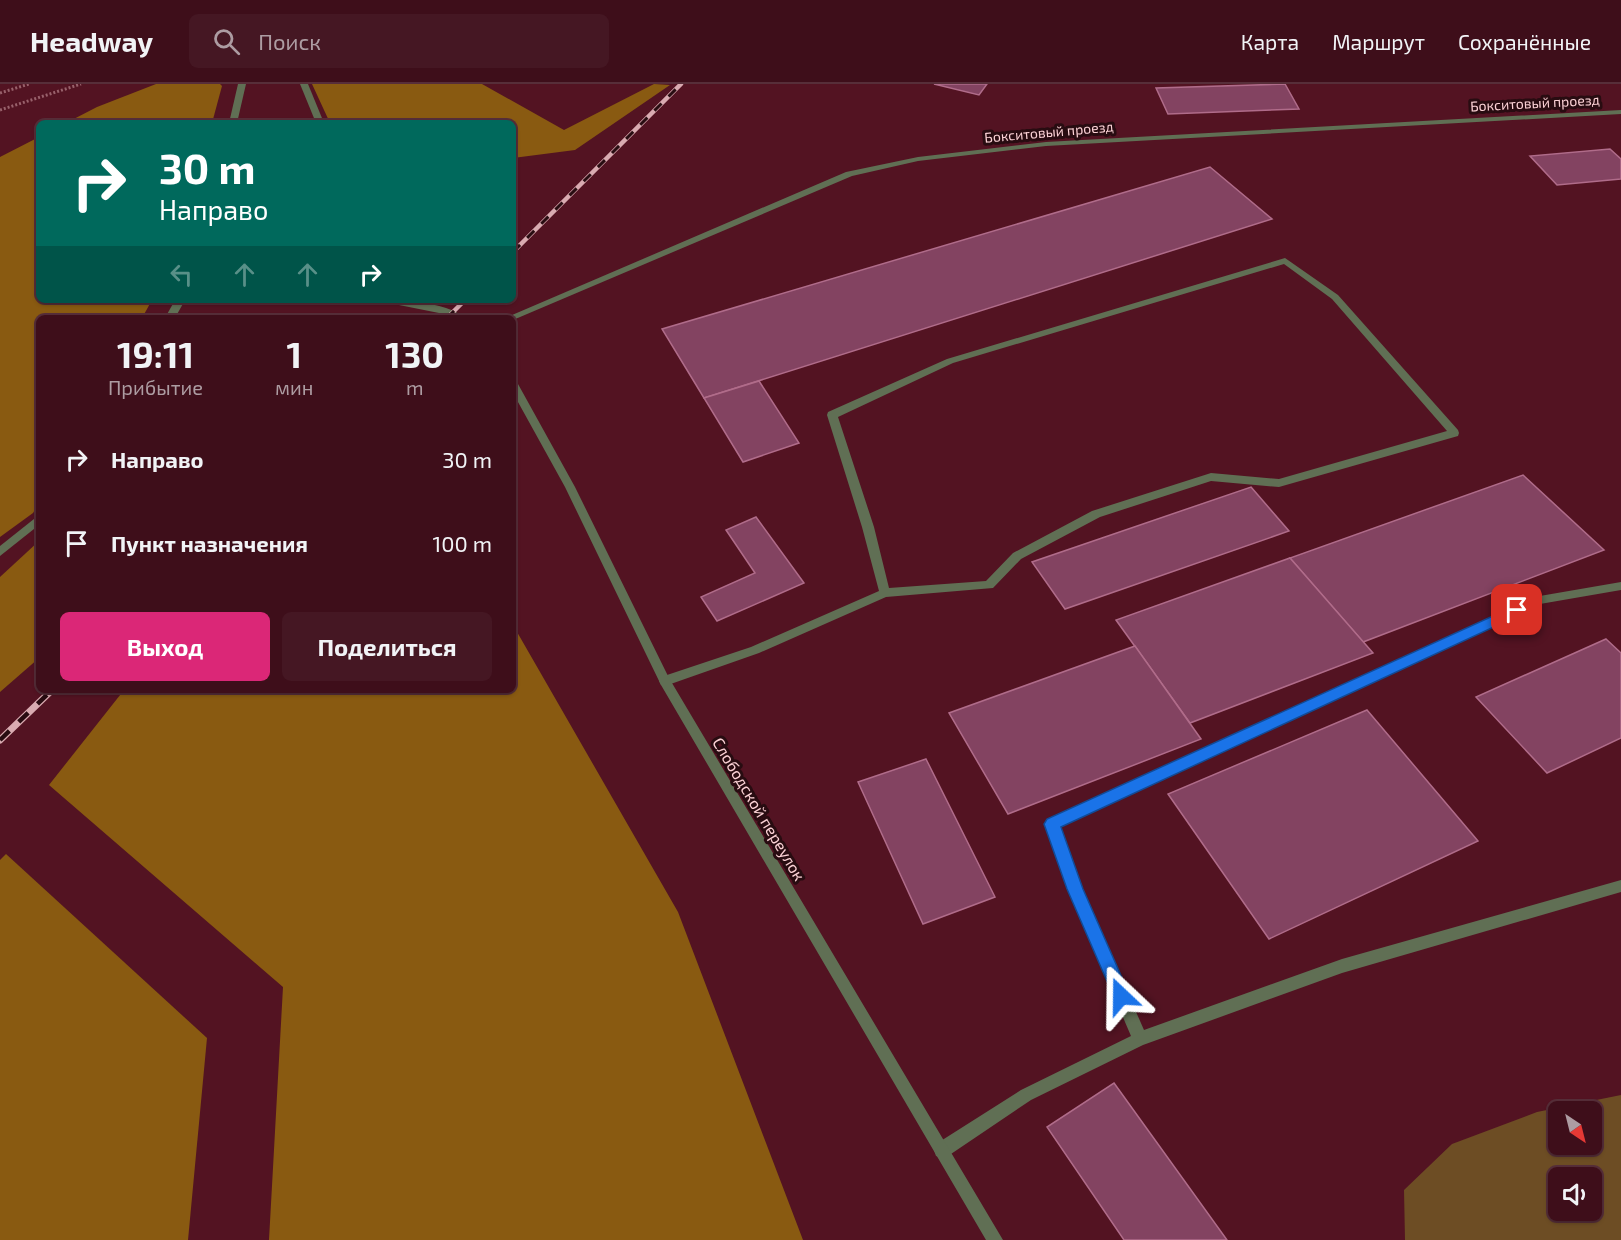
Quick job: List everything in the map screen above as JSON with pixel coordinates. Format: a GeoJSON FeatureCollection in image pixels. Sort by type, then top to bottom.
{"type":"FeatureCollection","features":[{"type":"Feature","properties":{"kind":"street"},"geometry":{"type":"LineString","coordinates":[[234,120],[242,84]]}},
{"type":"Feature","properties":{"kind":"street"},"geometry":{"type":"LineString","coordinates":[[304,84],[319,120]]}},
{"type":"Feature","properties":{"kind":"street","name":"Бокситовый проезд"},"geometry":{"type":"LineString","coordinates":[[516,315],[849,174],[918,159],[1046,144],[1621,112]]}},
{"type":"Feature","properties":{"kind":"street"},"geometry":{"type":"LineString","coordinates":[[665,681],[755,650],[885,593],[989,585],[1017,556],[1096,514],[1211,477],[1279,483],[1454,433],[1335,297],[1285,261],[950,361],[832,414],[868,527],[885,593]]}},
{"type":"Feature","properties":{"kind":"street"},"geometry":{"type":"LineString","coordinates":[[404,303],[455,315]]}},
{"type":"Feature","properties":{"kind":"street","name":"Слободской переулок"},"geometry":{"type":"LineString","coordinates":[[516,389],[570,487],[665,681],[995,1240]]}},
{"type":"Feature","properties":{"kind":"street"},"geometry":{"type":"LineString","coordinates":[[0,552],[36,522]]}},
{"type":"Feature","properties":{"kind":"street"},"geometry":{"type":"LineString","coordinates":[[1140,1039],[1075,889],[1052,824],[1538,600],[1621,586]]}},
{"type":"Feature","properties":{"kind":"street"},"geometry":{"type":"LineString","coordinates":[[942,1150],[1026,1095],[1140,1039],[1342,966],[1621,886]]}},
{"type":"Feature","properties":{"kind":"path"},"geometry":{"type":"LineString","coordinates":[[0,93],[29,84]]}},
{"type":"Feature","properties":{"kind":"path"},"geometry":{"type":"LineString","coordinates":[[0,110],[81,84]]}},
{"type":"Feature","properties":{"kind":"shaded area"},"geometry":{"type":"Polygon","coordinates":[[[156,84],[220,84],[222,86],[213,120],[72,120],[97,107],[156,84]]]}},
{"type":"Feature","properties":{"kind":"shaded area"},"geometry":{"type":"Polygon","coordinates":[[[312,84],[482,84],[564,130],[654,84],[670,85],[575,150],[516,158],[516,120],[329,120],[312,84]]]}},
{"type":"Feature","properties":{"kind":"shaded area"},"geometry":{"type":"Polygon","coordinates":[[[36,139],[36,303],[150,303],[144,315],[36,315],[36,508],[33,513],[0,537],[0,157],[36,139]]]}},
{"type":"Feature","properties":{"kind":"shaded area"},"geometry":{"type":"Polygon","coordinates":[[[36,544],[36,661],[0,692],[0,577],[36,544]]]}},
{"type":"Feature","properties":{"kind":"shaded area"},"geometry":{"type":"Polygon","coordinates":[[[516,630],[678,912],[803,1240],[269,1240],[283,987],[49,785],[122,693],[516,693],[516,630]]]}},
{"type":"Feature","properties":{"kind":"shaded area"},"geometry":{"type":"Polygon","coordinates":[[[6,854],[207,1038],[188,1240],[0,1240],[0,860],[6,854]]]}},
{"type":"Feature","properties":{"kind":"shaded area"},"geometry":{"type":"Polygon","coordinates":[[[1621,1095],[1621,1240],[1405,1240],[1404,1190],[1452,1144],[1548,1110],[1548,1155],[1602,1155],[1602,1101],[1591,1101],[1621,1095]]]}},
{"type":"Feature","properties":{"kind":"building"},"geometry":{"type":"Polygon","coordinates":[[[934,84],[987,84],[979,95],[934,84]]]}},
{"type":"Feature","properties":{"kind":"building"},"geometry":{"type":"Polygon","coordinates":[[[1285,84],[1299,109],[1168,114],[1156,88],[1285,84]]]}},
{"type":"Feature","properties":{"kind":"building"},"geometry":{"type":"Polygon","coordinates":[[[1610,149],[1621,159],[1621,179],[1557,185],[1530,156],[1610,149]]]}},
{"type":"Feature","properties":{"kind":"building"},"geometry":{"type":"Polygon","coordinates":[[[1210,167],[1272,219],[704,398],[662,329],[1210,167]]]}},
{"type":"Feature","properties":{"kind":"building"},"geometry":{"type":"Polygon","coordinates":[[[759,381],[799,443],[743,462],[704,398],[759,381]]]}},
{"type":"Feature","properties":{"kind":"building"},"geometry":{"type":"Polygon","coordinates":[[[1523,475],[1604,550],[1363,642],[1290,558],[1523,475]]]}},
{"type":"Feature","properties":{"kind":"building"},"geometry":{"type":"Polygon","coordinates":[[[1251,487],[1289,531],[1065,609],[1032,562],[1251,487]]]}},
{"type":"Feature","properties":{"kind":"building"},"geometry":{"type":"Polygon","coordinates":[[[756,517],[804,583],[717,621],[701,597],[755,573],[726,530],[756,517]]]}},
{"type":"Feature","properties":{"kind":"building"},"geometry":{"type":"Polygon","coordinates":[[[1290,558],[1373,653],[1190,723],[1116,620],[1290,558]]]}},
{"type":"Feature","properties":{"kind":"building"},"geometry":{"type":"Polygon","coordinates":[[[1606,639],[1621,653],[1621,738],[1547,773],[1476,697],[1606,639]]]}},
{"type":"Feature","properties":{"kind":"building"},"geometry":{"type":"Polygon","coordinates":[[[1135,646],[1201,739],[1008,814],[949,713],[1135,646]]]}},
{"type":"Feature","properties":{"kind":"building"},"geometry":{"type":"Polygon","coordinates":[[[1367,710],[1478,841],[1269,939],[1168,794],[1367,710]]]}},
{"type":"Feature","properties":{"kind":"building"},"geometry":{"type":"Polygon","coordinates":[[[926,759],[995,897],[923,924],[858,782],[926,759]]]}},
{"type":"Feature","properties":{"kind":"building"},"geometry":{"type":"Polygon","coordinates":[[[1114,1083],[1227,1240],[1124,1240],[1047,1127],[1114,1083]]]}},
{"type":"Feature","properties":{"kind":"railway"},"geometry":{"type":"LineString","coordinates":[[516,249],[681,84]]}},
{"type":"Feature","properties":{"kind":"railway"},"geometry":{"type":"LineString","coordinates":[[450,315],[462,303]]}},
{"type":"Feature","properties":{"kind":"railway"},"geometry":{"type":"LineString","coordinates":[[0,740],[49,693]]}},
{"type":"Feature","properties":{"kind":"route"},"geometry":{"type":"LineString","coordinates":[[1121,996],[1075,889],[1052,824],[1517,610]]}}]}
